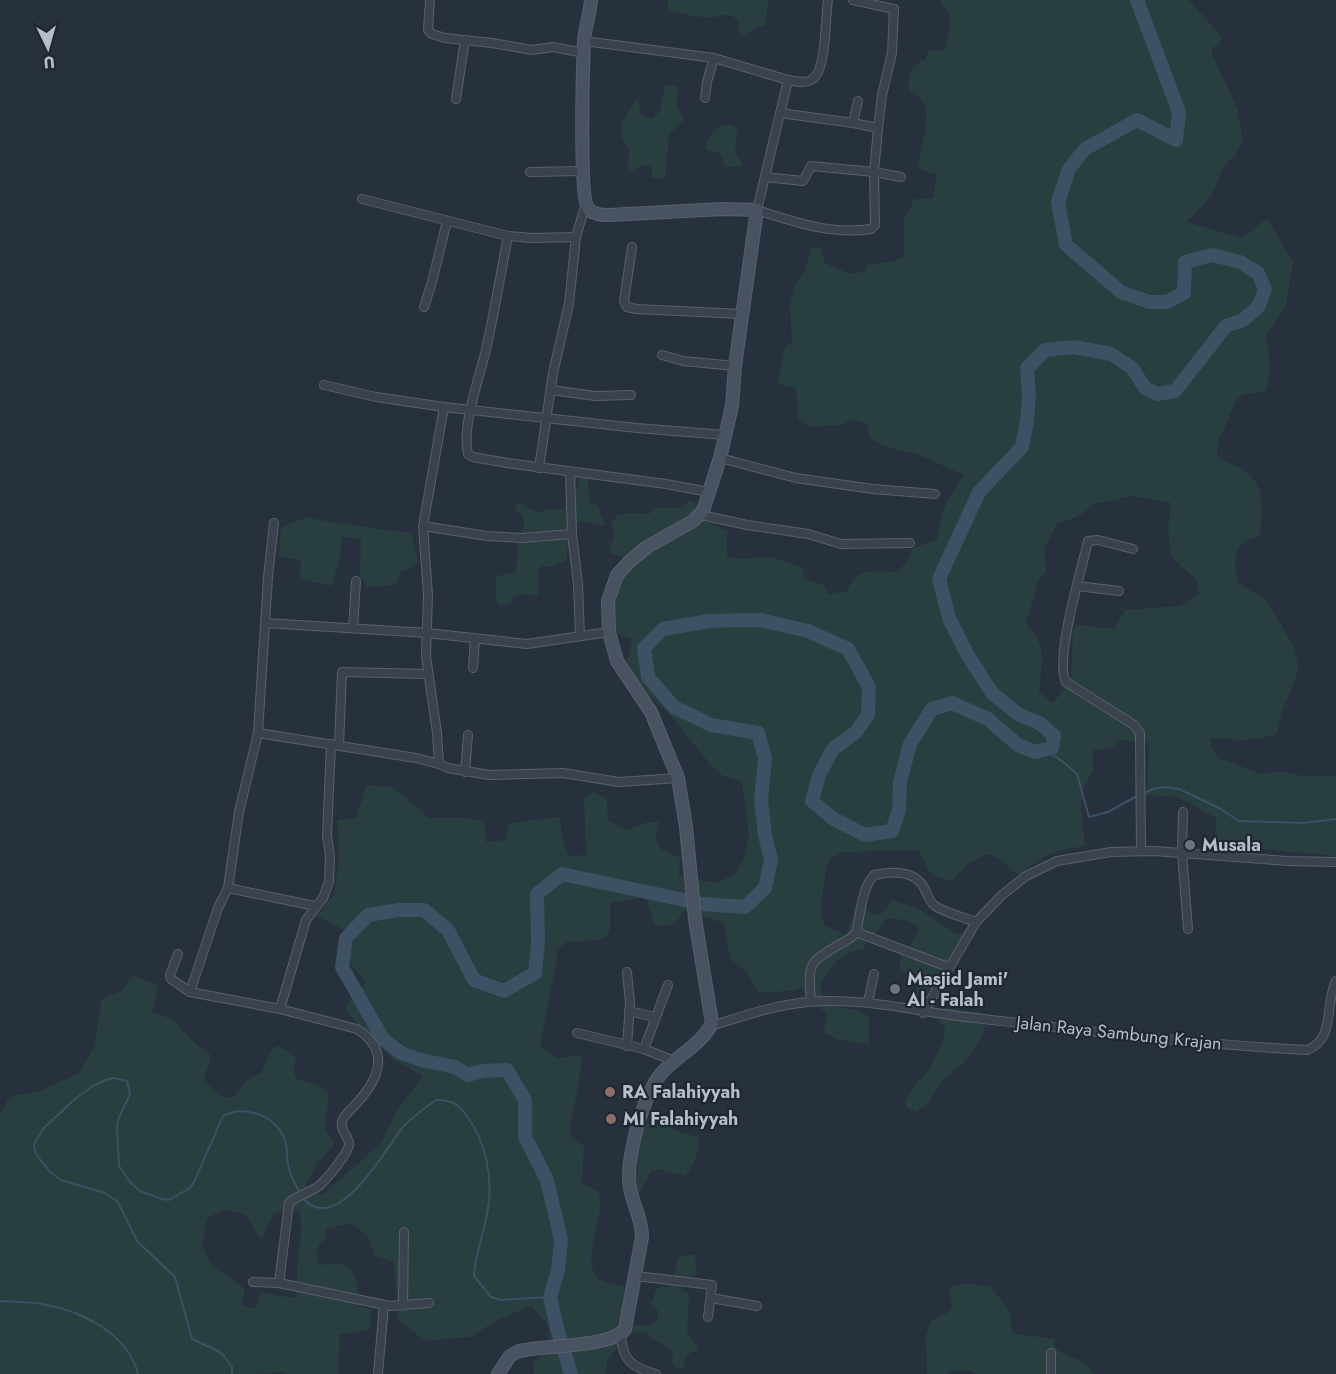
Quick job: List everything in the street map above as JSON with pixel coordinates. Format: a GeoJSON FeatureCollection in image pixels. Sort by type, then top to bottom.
{"type":"FeatureCollection","features":[{"type":"Feature","properties":{"kind":"main road"},"geometry":{"type":"LineString","coordinates":[[498,1374],[505,1362],[515,1353],[603,1341],[621,1335],[628,1320],[642,1227],[629,1185],[631,1154],[650,1092],[661,1074],[711,1026],[678,778],[651,712],[617,661],[609,632],[608,602],[617,575],[626,564],[647,547],[701,514],[720,458],[732,406],[735,366],[757,210],[730,209],[609,215],[593,212],[588,208],[583,171],[584,47],[591,0]]}},
{"type":"Feature","properties":{"kind":"street"},"geometry":{"type":"LineString","coordinates":[[430,0],[428,30],[432,34],[532,50],[584,47],[714,58],[788,80],[804,82],[810,81],[819,73],[828,0]]}},
{"type":"Feature","properties":{"kind":"street"},"geometry":{"type":"LineString","coordinates":[[788,80],[757,210],[813,228],[838,231],[872,229],[875,225],[874,172],[878,128],[882,95],[892,53],[895,21],[894,9],[853,0]]}},
{"type":"Feature","properties":{"kind":"street"},"geometry":{"type":"LineString","coordinates":[[456,99],[465,40]]}},
{"type":"Feature","properties":{"kind":"street"},"geometry":{"type":"LineString","coordinates":[[705,98],[714,58]]}},
{"type":"Feature","properties":{"kind":"street"},"geometry":{"type":"LineString","coordinates":[[853,123],[858,101]]}},
{"type":"Feature","properties":{"kind":"street"},"geometry":{"type":"LineString","coordinates":[[780,113],[878,128]]}},
{"type":"Feature","properties":{"kind":"street"},"geometry":{"type":"LineString","coordinates":[[765,177],[803,181],[811,166],[901,177]]}},
{"type":"Feature","properties":{"kind":"street"},"geometry":{"type":"LineString","coordinates":[[530,172],[583,171]]}},
{"type":"Feature","properties":{"kind":"street"},"geometry":{"type":"LineString","coordinates":[[362,199],[508,236],[576,237]]}},
{"type":"Feature","properties":{"kind":"street"},"geometry":{"type":"LineString","coordinates":[[539,468],[550,390],[568,304],[576,237],[586,203]]}},
{"type":"Feature","properties":{"kind":"street"},"geometry":{"type":"LineString","coordinates":[[424,307],[447,221]]}},
{"type":"Feature","properties":{"kind":"street"},"geometry":{"type":"LineString","coordinates":[[508,236],[488,343],[470,410],[466,446],[468,454],[539,468],[666,484],[709,492]]}},
{"type":"Feature","properties":{"kind":"street"},"geometry":{"type":"LineString","coordinates":[[632,247],[624,301],[627,307],[742,314]]}},
{"type":"Feature","properties":{"kind":"street"},"geometry":{"type":"LineString","coordinates":[[662,355],[683,361],[735,366]]}},
{"type":"Feature","properties":{"kind":"street"},"geometry":{"type":"LineString","coordinates":[[324,385],[444,407],[725,435]]}},
{"type":"Feature","properties":{"kind":"street"},"geometry":{"type":"LineString","coordinates":[[550,390],[595,396],[631,395]]}},
{"type":"Feature","properties":{"kind":"street"},"geometry":{"type":"LineString","coordinates":[[439,764],[426,657],[427,559],[423,526],[444,407]]}},
{"type":"Feature","properties":{"kind":"street"},"geometry":{"type":"LineString","coordinates":[[720,458],[796,478],[873,489],[935,494]]}},
{"type":"Feature","properties":{"kind":"street"},"geometry":{"type":"LineString","coordinates":[[570,472],[580,636]]}},
{"type":"Feature","properties":{"kind":"street"},"geometry":{"type":"LineString","coordinates":[[701,514],[747,525],[808,534],[841,544],[910,543]]}},
{"type":"Feature","properties":{"kind":"street"},"geometry":{"type":"LineString","coordinates":[[190,992],[218,908],[228,888],[239,812],[258,733],[268,577],[274,523]]}},
{"type":"Feature","properties":{"kind":"street"},"geometry":{"type":"LineString","coordinates":[[423,526],[487,536],[522,538],[572,534]]}},
{"type":"Feature","properties":{"kind":"street"},"geometry":{"type":"LineString","coordinates":[[1133,549],[1098,540],[1088,541],[1063,652],[1062,672],[1065,679],[1138,730],[1141,851]]}},
{"type":"Feature","properties":{"kind":"street"},"geometry":{"type":"LineString","coordinates":[[353,628],[356,581]]}},
{"type":"Feature","properties":{"kind":"street"},"geometry":{"type":"LineString","coordinates":[[1077,586],[1119,591]]}},
{"type":"Feature","properties":{"kind":"street"},"geometry":{"type":"LineString","coordinates":[[266,623],[427,633],[527,644],[609,632]]}},
{"type":"Feature","properties":{"kind":"street"},"geometry":{"type":"LineString","coordinates":[[473,668],[476,638]]}},
{"type":"Feature","properties":{"kind":"street"},"geometry":{"type":"LineString","coordinates":[[280,1009],[306,920],[323,898],[329,882],[330,856],[327,835],[342,672],[428,674]]}},
{"type":"Feature","properties":{"kind":"street"},"geometry":{"type":"LineString","coordinates":[[258,733],[335,744],[489,775],[563,773],[619,782],[678,778]]}},
{"type":"Feature","properties":{"kind":"street"},"geometry":{"type":"LineString","coordinates":[[465,772],[468,735]]}},
{"type":"Feature","properties":{"kind":"street"},"geometry":{"type":"LineString","coordinates":[[1183,812],[1182,853],[1188,929]]}},
{"type":"Feature","properties":{"kind":"street"},"geometry":{"type":"LineString","coordinates":[[923,1012],[976,922],[1002,895],[1026,876],[1057,861],[1111,852],[1141,851],[1336,862]]}},
{"type":"Feature","properties":{"kind":"street"},"geometry":{"type":"LineString","coordinates":[[811,1001],[810,967],[822,955],[846,941],[856,932],[868,884],[874,874],[901,872],[911,876],[920,882],[931,902],[938,908],[976,922]]}},
{"type":"Feature","properties":{"kind":"street"},"geometry":{"type":"LineString","coordinates":[[228,888],[315,906]]}},
{"type":"Feature","properties":{"kind":"street"},"geometry":{"type":"LineString","coordinates":[[856,932],[948,967]]}},
{"type":"Feature","properties":{"kind":"street"},"geometry":{"type":"LineString","coordinates":[[178,954],[170,975],[171,979],[190,992],[280,1009],[357,1029],[365,1034],[375,1046],[380,1063],[378,1071],[343,1120],[342,1129],[349,1143],[347,1151],[323,1183],[295,1197],[289,1203],[279,1283]]}},
{"type":"Feature","properties":{"kind":"street"},"geometry":{"type":"LineString","coordinates":[[627,972],[629,1011],[627,1046]]}},
{"type":"Feature","properties":{"kind":"street"},"geometry":{"type":"LineString","coordinates":[[868,1002],[874,974]]}},
{"type":"Feature","properties":{"kind":"street","name":"Jalan Raya Sambung Krajan"},"geometry":{"type":"LineString","coordinates":[[711,1026],[764,1010],[811,1001],[868,1002],[923,1012],[1087,1031],[1307,1050],[1317,1047],[1325,1039],[1336,981]]}},
{"type":"Feature","properties":{"kind":"street"},"geometry":{"type":"LineString","coordinates":[[644,1049],[668,985]]}},
{"type":"Feature","properties":{"kind":"street"},"geometry":{"type":"LineString","coordinates":[[629,1011],[655,1017]]}},
{"type":"Feature","properties":{"kind":"street"},"geometry":{"type":"LineString","coordinates":[[578,1033],[644,1049],[674,1061]]}},
{"type":"Feature","properties":{"kind":"street"},"geometry":{"type":"LineString","coordinates":[[403,1306],[404,1232]]}},
{"type":"Feature","properties":{"kind":"street"},"geometry":{"type":"LineString","coordinates":[[636,1276],[711,1285],[713,1287],[708,1317]]}},
{"type":"Feature","properties":{"kind":"street"},"geometry":{"type":"LineString","coordinates":[[253,1282],[279,1283],[384,1305],[403,1306],[429,1303]]}},
{"type":"Feature","properties":{"kind":"street"},"geometry":{"type":"LineString","coordinates":[[711,1298],[756,1306]]}},
{"type":"Feature","properties":{"kind":"street"},"geometry":{"type":"LineString","coordinates":[[378,1374],[384,1305]]}},
{"type":"Feature","properties":{"kind":"street"},"geometry":{"type":"LineString","coordinates":[[621,1335],[622,1352],[628,1359],[643,1370],[656,1374]]}},
{"type":"Feature","properties":{"kind":"street"},"geometry":{"type":"LineString","coordinates":[[1051,1353],[1051,1374]]}},
{"type":"Feature","properties":{"kind":"green space"},"geometry":{"type":"Polygon","coordinates":[[[668,0],[768,0],[766,25],[752,30],[744,37],[740,36],[738,22],[732,16],[708,18],[668,11],[668,0]]]}},
{"type":"Feature","properties":{"kind":"green space"},"geometry":{"type":"Polygon","coordinates":[[[939,0],[1189,0],[1221,36],[1220,45],[1213,47],[1212,54],[1237,108],[1243,140],[1237,153],[1222,169],[1212,195],[1187,222],[1242,238],[1267,218],[1293,262],[1286,306],[1265,338],[1270,365],[1266,391],[1243,395],[1237,399],[1219,440],[1217,456],[1247,473],[1258,488],[1262,506],[1259,537],[1252,538],[1239,547],[1235,562],[1238,583],[1266,600],[1294,646],[1298,666],[1277,733],[1248,740],[1214,738],[1211,739],[1210,746],[1220,758],[1258,773],[1282,772],[1304,776],[1336,776],[1336,856],[1228,846],[1215,841],[1216,818],[1178,797],[1147,795],[1149,742],[1115,740],[1116,748],[1093,750],[1093,772],[1084,785],[1081,807],[1085,846],[1050,854],[1019,875],[987,854],[968,864],[952,880],[933,875],[918,850],[843,852],[830,859],[826,869],[821,908],[824,925],[845,935],[854,916],[854,906],[875,915],[885,910],[892,900],[921,910],[955,933],[963,935],[921,1006],[914,1001],[919,979],[901,971],[900,966],[902,956],[911,945],[919,927],[905,920],[887,918],[873,938],[867,941],[863,950],[849,953],[837,961],[820,985],[825,1005],[860,1011],[869,1018],[869,1045],[836,1039],[823,1032],[827,1014],[804,994],[801,987],[795,991],[758,992],[747,973],[730,958],[724,923],[684,911],[675,924],[660,926],[654,924],[646,897],[610,903],[610,928],[607,936],[600,940],[567,942],[556,951],[557,958],[540,1046],[558,1058],[583,1055],[569,1136],[584,1146],[582,1183],[598,1191],[599,1219],[591,1262],[595,1274],[605,1282],[623,1286],[624,1323],[641,1326],[657,1322],[658,1311],[651,1304],[657,1288],[670,1286],[679,1257],[695,1254],[697,1274],[693,1277],[683,1277],[681,1289],[689,1294],[687,1334],[697,1346],[697,1352],[691,1352],[686,1357],[683,1369],[676,1368],[672,1364],[673,1352],[662,1343],[650,1339],[649,1334],[643,1332],[633,1333],[626,1338],[607,1360],[606,1374],[534,1374],[534,1362],[543,1353],[550,1335],[546,1322],[531,1306],[497,1320],[471,1337],[424,1341],[398,1319],[394,1262],[374,1256],[369,1238],[351,1223],[326,1229],[326,1238],[320,1244],[317,1253],[318,1265],[338,1264],[350,1269],[356,1280],[359,1307],[372,1309],[369,1329],[339,1335],[339,1374],[280,1372],[254,1374],[0,1374],[0,1115],[8,1099],[15,1095],[37,1092],[79,1073],[95,1045],[101,1001],[122,989],[132,978],[135,976],[156,984],[158,991],[152,1011],[174,1021],[195,1043],[210,1054],[204,1080],[224,1097],[235,1094],[251,1078],[261,1074],[272,1048],[279,1046],[296,1058],[294,1072],[297,1079],[317,1085],[329,1094],[325,1128],[334,1145],[318,1162],[306,1185],[322,1195],[381,1143],[398,1109],[423,1076],[392,1059],[347,1012],[345,1006],[366,982],[349,963],[353,942],[344,930],[317,916],[334,894],[339,857],[337,820],[356,818],[367,785],[393,787],[429,818],[466,818],[484,821],[486,842],[506,840],[509,823],[560,817],[568,856],[586,855],[584,798],[594,792],[607,799],[608,820],[626,830],[648,822],[659,822],[655,839],[661,849],[680,858],[679,876],[717,883],[736,873],[744,858],[749,837],[742,782],[723,776],[714,769],[671,716],[648,694],[626,662],[633,639],[617,634],[613,617],[615,600],[629,567],[621,557],[609,550],[615,533],[611,526],[616,516],[630,513],[649,514],[658,508],[684,505],[690,500],[696,504],[701,520],[727,532],[727,557],[740,559],[770,557],[802,567],[805,579],[825,586],[828,594],[847,591],[854,578],[864,573],[898,572],[907,561],[912,549],[937,539],[946,505],[964,475],[917,454],[883,446],[870,438],[867,424],[851,419],[843,425],[809,427],[798,419],[796,388],[778,384],[785,346],[792,342],[790,306],[795,285],[805,271],[811,248],[820,247],[825,263],[849,273],[865,271],[868,265],[897,260],[904,256],[904,217],[909,212],[914,199],[933,198],[937,174],[923,171],[918,166],[926,114],[919,98],[910,92],[908,81],[912,68],[925,60],[928,51],[945,50],[951,16],[939,0]],[[1132,496],[1095,504],[1077,517],[1058,523],[1044,549],[1047,570],[1038,582],[1026,624],[1041,648],[1039,692],[1053,703],[1071,679],[1073,628],[1079,625],[1114,629],[1125,610],[1179,606],[1199,594],[1197,581],[1171,557],[1168,528],[1171,503],[1132,496]],[[223,1210],[207,1218],[202,1245],[210,1263],[245,1289],[242,1306],[256,1308],[261,1293],[294,1298],[297,1294],[301,1233],[299,1211],[274,1213],[262,1239],[244,1215],[223,1210]]]}},
{"type":"Feature","properties":{"kind":"green space"},"geometry":{"type":"Polygon","coordinates":[[[665,86],[677,86],[679,89],[676,103],[684,120],[669,135],[665,179],[652,178],[652,167],[640,165],[635,172],[628,170],[629,150],[622,138],[621,124],[636,99],[639,100],[640,115],[652,119],[660,111],[665,86]]]}},
{"type":"Feature","properties":{"kind":"green space"},"geometry":{"type":"Polygon","coordinates":[[[723,125],[733,125],[737,130],[735,153],[741,161],[741,166],[724,165],[720,153],[707,150],[705,147],[713,131],[723,125]]]}},
{"type":"Feature","properties":{"kind":"green space"},"geometry":{"type":"Polygon","coordinates":[[[580,478],[588,479],[590,502],[598,506],[605,526],[582,522],[568,526],[567,561],[549,567],[542,566],[538,570],[539,593],[536,596],[525,594],[513,597],[510,604],[499,606],[496,599],[496,576],[516,572],[518,545],[524,525],[523,515],[517,511],[515,505],[521,502],[526,507],[540,513],[546,509],[562,510],[575,500],[580,478]]]}},
{"type":"Feature","properties":{"kind":"green space"},"geometry":{"type":"Polygon","coordinates":[[[308,517],[411,533],[418,561],[414,567],[401,572],[395,585],[367,587],[360,575],[361,539],[342,537],[332,586],[300,579],[301,561],[279,556],[281,527],[308,517]]]}},
{"type":"Feature","properties":{"kind":"green space"},"geometry":{"type":"Polygon","coordinates":[[[948,1008],[984,1015],[984,1033],[963,1063],[944,1079],[927,1105],[916,1112],[907,1108],[905,1102],[916,1083],[930,1069],[944,1038],[945,1027],[936,1019],[940,1011],[948,1008]]]}},
{"type":"Feature","properties":{"kind":"green space"},"geometry":{"type":"Polygon","coordinates":[[[666,1123],[677,1131],[698,1137],[696,1158],[685,1176],[657,1169],[651,1171],[640,1193],[636,1189],[639,1152],[646,1124],[666,1123]]]}},
{"type":"Feature","properties":{"kind":"green space"},"geometry":{"type":"Polygon","coordinates":[[[954,1285],[990,1286],[1009,1310],[1011,1331],[1054,1339],[1059,1351],[1083,1362],[1093,1374],[976,1374],[972,1371],[949,1370],[948,1374],[927,1374],[926,1334],[931,1321],[950,1311],[952,1304],[949,1290],[954,1285]]]}},
{"type":"Feature","properties":{"kind":"waterway"},"geometry":{"type":"LineString","coordinates":[[571,1374],[550,1297],[558,1270],[561,1240],[547,1180],[525,1137],[525,1100],[507,1070],[482,1071],[468,1075],[455,1067],[401,1053],[383,1039],[342,967],[346,938],[368,915],[399,910],[424,910],[448,930],[474,980],[504,991],[535,973],[538,942],[537,894],[562,874],[703,904],[745,907],[765,888],[771,860],[765,835],[761,800],[765,758],[758,733],[711,725],[674,707],[648,677],[644,648],[663,629],[709,621],[761,620],[808,631],[848,649],[869,687],[868,715],[855,733],[833,749],[819,775],[812,801],[832,818],[865,835],[892,831],[899,810],[900,782],[910,744],[932,709],[952,703],[988,719],[1018,745],[1035,752],[1052,748],[1054,736],[1041,724],[1018,714],[992,693],[967,654],[949,618],[939,579],[979,492],[1022,447],[1029,396],[1027,368],[1045,350],[1074,347],[1111,354],[1132,368],[1145,388],[1157,394],[1175,391],[1226,326],[1243,320],[1259,306],[1265,289],[1258,273],[1240,262],[1212,255],[1185,262],[1184,293],[1167,302],[1149,302],[1121,292],[1066,245],[1058,202],[1069,169],[1085,149],[1137,120],[1176,140],[1179,112],[1137,0]]}},
{"type":"Feature","properties":{"kind":"waterway"},"geometry":{"type":"LineString","coordinates":[[1045,750],[1077,774],[1089,817],[1108,812],[1137,796]]}},
{"type":"Feature","properties":{"kind":"waterway"},"geometry":{"type":"LineString","coordinates":[[1142,794],[1156,788],[1179,789],[1219,808],[1239,821],[1303,823],[1336,819]]}},
{"type":"Feature","properties":{"kind":"waterway"},"geometry":{"type":"LineString","coordinates":[[232,1374],[232,1367],[224,1356],[192,1339],[175,1277],[137,1241],[118,1202],[105,1193],[61,1180],[49,1171],[36,1154],[34,1146],[36,1140],[44,1128],[76,1098],[93,1086],[113,1078],[127,1081],[130,1094],[118,1120],[119,1166],[130,1182],[140,1191],[169,1200],[190,1188],[223,1116],[242,1111],[265,1117],[278,1128],[287,1146],[290,1172],[300,1193]]}},
{"type":"Feature","properties":{"kind":"waterway"},"geometry":{"type":"LineString","coordinates":[[303,1198],[316,1207],[331,1207],[345,1199],[373,1169],[411,1119],[436,1100],[452,1102],[462,1110],[475,1129],[484,1150],[489,1173],[488,1208],[474,1276],[491,1297],[501,1300],[550,1297]]}},
{"type":"Feature","properties":{"kind":"waterway"},"geometry":{"type":"LineString","coordinates":[[0,1301],[42,1304],[87,1318],[113,1335],[124,1346],[138,1374]]}},
{"type":"Feature","properties":{"kind":"place","name":"Musala"},"geometry":{"type":"Point","coordinates":[1190,845]}},
{"type":"Feature","properties":{"kind":"place","name":"Masjid Jami' Al - Falah"},"geometry":{"type":"Point","coordinates":[895,989]}},
{"type":"Feature","properties":{"kind":"place","name":"RA Falahiyyah"},"geometry":{"type":"Point","coordinates":[610,1092]}},
{"type":"Feature","properties":{"kind":"place","name":"MI Falahiyyah"},"geometry":{"type":"Point","coordinates":[611,1119]}}]}
